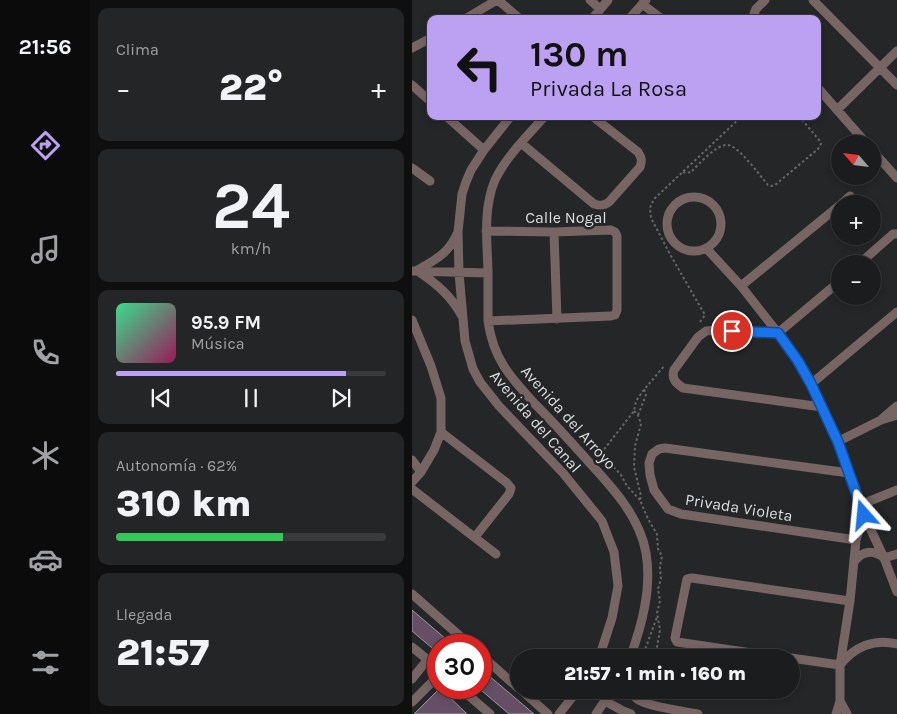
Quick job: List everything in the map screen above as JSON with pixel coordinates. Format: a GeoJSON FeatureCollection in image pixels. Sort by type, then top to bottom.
{"type":"FeatureCollection","features":[{"type":"Feature","properties":{"kind":"street"},"geometry":{"type":"LineString","coordinates":[[472,15],[498,0],[515,15]]}},
{"type":"Feature","properties":{"kind":"street"},"geometry":{"type":"LineString","coordinates":[[590,0],[600,9]]}},
{"type":"Feature","properties":{"kind":"street"},"geometry":{"type":"LineString","coordinates":[[595,15],[608,0]]}},
{"type":"Feature","properties":{"kind":"street"},"geometry":{"type":"LineString","coordinates":[[755,15],[756,8],[765,0]]}},
{"type":"Feature","properties":{"kind":"street"},"geometry":{"type":"LineString","coordinates":[[813,0],[896,85]]}},
{"type":"Feature","properties":{"kind":"street"},"geometry":{"type":"LineString","coordinates":[[633,15],[644,2],[658,15]]}},
{"type":"Feature","properties":{"kind":"street"},"geometry":{"type":"LineString","coordinates":[[412,48],[427,40]]}},
{"type":"Feature","properties":{"kind":"street"},"geometry":{"type":"LineString","coordinates":[[837,110],[896,51]]}},
{"type":"Feature","properties":{"kind":"street"},"geometry":{"type":"LineString","coordinates":[[412,86],[427,99]]}},
{"type":"Feature","properties":{"kind":"street"},"geometry":{"type":"LineString","coordinates":[[821,92],[859,135]]}},
{"type":"Feature","properties":{"kind":"street"},"geometry":{"type":"LineString","coordinates":[[450,120],[484,150]]}},
{"type":"Feature","properties":{"kind":"street","name":"Avenida del Canal"},"geometry":{"type":"LineString","coordinates":[[508,120],[471,170],[462,194],[458,232],[459,273],[465,341],[473,369],[480,382],[499,406],[563,473],[602,522],[614,552],[618,586],[612,618],[602,649]]}},
{"type":"Feature","properties":{"kind":"street","name":"Avenida del Arroyo"},"geometry":{"type":"LineString","coordinates":[[541,120],[521,143],[496,178],[489,203],[486,231],[490,334],[501,363],[512,379],[613,489],[629,512],[642,538],[647,561],[647,585],[642,616],[633,649]]}},
{"type":"Feature","properties":{"kind":"street"},"geometry":{"type":"LineString","coordinates":[[521,143],[594,204],[604,205],[609,202],[640,167],[642,162],[638,152],[597,120]]}},
{"type":"Feature","properties":{"kind":"street"},"geometry":{"type":"LineString","coordinates":[[881,160],[896,178]]}},
{"type":"Feature","properties":{"kind":"street"},"geometry":{"type":"LineString","coordinates":[[412,168],[430,182]]}},
{"type":"Feature","properties":{"kind":"street"},"geometry":{"type":"LineString","coordinates":[[698,197],[705,199],[719,213],[721,227],[719,233],[712,244],[706,248],[693,251],[680,247],[668,232],[670,212],[685,198],[698,197]]}},
{"type":"Feature","properties":{"kind":"street"},"geometry":{"type":"LineString","coordinates":[[741,286],[831,211]]}},
{"type":"Feature","properties":{"kind":"street","name":"Calle Nogal"},"geometry":{"type":"LineString","coordinates":[[486,231],[554,232],[610,230],[615,232],[617,236],[617,310],[615,315],[488,321]]}},
{"type":"Feature","properties":{"kind":"street"},"geometry":{"type":"LineString","coordinates":[[414,271],[443,255],[458,232]]}},
{"type":"Feature","properties":{"kind":"street"},"geometry":{"type":"LineString","coordinates":[[554,232],[557,319]]}},
{"type":"Feature","properties":{"kind":"street"},"geometry":{"type":"LineString","coordinates":[[869,255],[893,234],[896,234]]}},
{"type":"Feature","properties":{"kind":"street"},"geometry":{"type":"LineString","coordinates":[[706,248],[741,286],[778,333],[798,361],[811,384],[838,442],[860,505],[884,558],[896,592]]}},
{"type":"Feature","properties":{"kind":"street"},"geometry":{"type":"LineString","coordinates":[[414,271],[488,273]]}},
{"type":"Feature","properties":{"kind":"street"},"geometry":{"type":"LineString","coordinates":[[414,271],[444,291],[463,318]]}},
{"type":"Feature","properties":{"kind":"street"},"geometry":{"type":"LineString","coordinates":[[822,407],[683,388],[674,381],[673,375],[674,370],[698,337],[706,331],[778,333],[831,289]]}},
{"type":"Feature","properties":{"kind":"street"},"geometry":{"type":"LineString","coordinates":[[811,384],[896,312]]}},
{"type":"Feature","properties":{"kind":"street"},"geometry":{"type":"LineString","coordinates":[[412,320],[431,366],[441,398],[441,432],[434,450],[421,472],[412,482]]}},
{"type":"Feature","properties":{"kind":"street"},"geometry":{"type":"LineString","coordinates":[[881,420],[896,406]]}},
{"type":"Feature","properties":{"kind":"street"},"geometry":{"type":"LineString","coordinates":[[838,442],[881,420],[896,415]]}},
{"type":"Feature","properties":{"kind":"street"},"geometry":{"type":"LineString","coordinates":[[441,432],[511,488],[509,494],[475,537]]}},
{"type":"Feature","properties":{"kind":"street","name":"Privada Violeta"},"geometry":{"type":"LineString","coordinates":[[849,473],[665,448],[659,449],[652,454],[649,463],[654,490],[668,509],[681,514],[856,540]]}},
{"type":"Feature","properties":{"kind":"street"},"geometry":{"type":"LineString","coordinates":[[412,460],[421,472]]}},
{"type":"Feature","properties":{"kind":"street"},"geometry":{"type":"LineString","coordinates":[[412,489],[496,554]]}},
{"type":"Feature","properties":{"kind":"street"},"geometry":{"type":"LineString","coordinates":[[860,505],[896,490]]}},
{"type":"Feature","properties":{"kind":"street"},"geometry":{"type":"LineString","coordinates":[[836,714],[840,701],[840,665],[850,601],[856,540],[864,515]]}},
{"type":"Feature","properties":{"kind":"street"},"geometry":{"type":"LineString","coordinates":[[853,565],[858,557],[866,552],[876,553],[884,558]]}},
{"type":"Feature","properties":{"kind":"street"},"geometry":{"type":"LineString","coordinates":[[884,558],[896,554]]}},
{"type":"Feature","properties":{"kind":"street"},"geometry":{"type":"LineString","coordinates":[[725,649],[677,642],[675,638],[687,580],[692,578],[850,601]]}},
{"type":"Feature","properties":{"kind":"street"},"geometry":{"type":"LineString","coordinates":[[412,594],[457,634]]}},
{"type":"Feature","properties":{"kind":"street"},"geometry":{"type":"LineString","coordinates":[[840,665],[850,653],[864,646],[878,642],[896,644]]}},
{"type":"Feature","properties":{"kind":"street"},"geometry":{"type":"LineString","coordinates":[[412,647],[427,658]]}},
{"type":"Feature","properties":{"kind":"street"},"geometry":{"type":"LineString","coordinates":[[800,659],[840,665]]}},
{"type":"Feature","properties":{"kind":"street"},"geometry":{"type":"LineString","coordinates":[[412,679],[427,660]]}},
{"type":"Feature","properties":{"kind":"street"},"geometry":{"type":"LineString","coordinates":[[492,665],[510,681]]}},
{"type":"Feature","properties":{"kind":"street"},"geometry":{"type":"LineString","coordinates":[[412,702],[427,687]]}},
{"type":"Feature","properties":{"kind":"street"},"geometry":{"type":"LineString","coordinates":[[473,699],[490,714]]}},
{"type":"Feature","properties":{"kind":"street"},"geometry":{"type":"LineString","coordinates":[[531,699],[548,714]]}},
{"type":"Feature","properties":{"kind":"street"},"geometry":{"type":"LineString","coordinates":[[559,714],[571,699]]}},
{"type":"Feature","properties":{"kind":"street"},"geometry":{"type":"LineString","coordinates":[[638,699],[644,702],[698,714]]}},
{"type":"Feature","properties":{"kind":"street"},"geometry":{"type":"LineString","coordinates":[[596,714],[605,701],[631,714]]}},
{"type":"Feature","properties":{"kind":"street"},"geometry":{"type":"LineString","coordinates":[[840,701],[847,714]]}},
{"type":"Feature","properties":{"kind":"street"},"geometry":{"type":"LineString","coordinates":[[666,714],[677,710]]}},
{"type":"Feature","properties":{"kind":"path"},"geometry":{"type":"LineString","coordinates":[[696,326],[703,319],[704,315],[651,218],[650,208],[654,199],[738,120]]}},
{"type":"Feature","properties":{"kind":"path"},"geometry":{"type":"LineString","coordinates":[[683,172],[691,172],[715,150],[725,145],[731,145],[738,150],[768,185],[775,185],[818,149],[820,140],[802,120]]}},
{"type":"Feature","properties":{"kind":"path"},"geometry":{"type":"LineString","coordinates":[[645,649],[657,617],[660,601],[658,589],[661,579],[662,556],[658,549],[657,534],[640,500],[627,486],[621,474],[602,452],[634,411],[636,401],[644,389],[665,364]]}},
{"type":"Feature","properties":{"kind":"path"},"geometry":{"type":"LineString","coordinates":[[638,415],[646,395],[644,389]]}},
{"type":"Feature","properties":{"kind":"path"},"geometry":{"type":"LineString","coordinates":[[634,411],[638,415],[641,424],[635,446],[634,467],[642,496],[640,500]]}},
{"type":"Feature","properties":{"kind":"path"},"geometry":{"type":"LineString","coordinates":[[657,617],[660,630],[657,649]]}},
{"type":"Feature","properties":{"kind":"building"},"geometry":{"type":"Polygon","coordinates":[[[412,610],[440,634],[427,634],[427,644],[412,631],[412,610]]]}},
{"type":"Feature","properties":{"kind":"building"},"geometry":{"type":"Polygon","coordinates":[[[492,678],[510,694],[510,699],[516,699],[534,714],[509,714],[492,699],[492,678]]]}},
{"type":"Feature","properties":{"kind":"building"},"geometry":{"type":"Polygon","coordinates":[[[429,699],[451,699],[467,714],[414,714],[429,699]]]}},
{"type":"Feature","properties":{"kind":"route"},"geometry":{"type":"LineString","coordinates":[[732,331],[778,333],[798,361],[811,384],[838,442],[864,515]]}}]}
